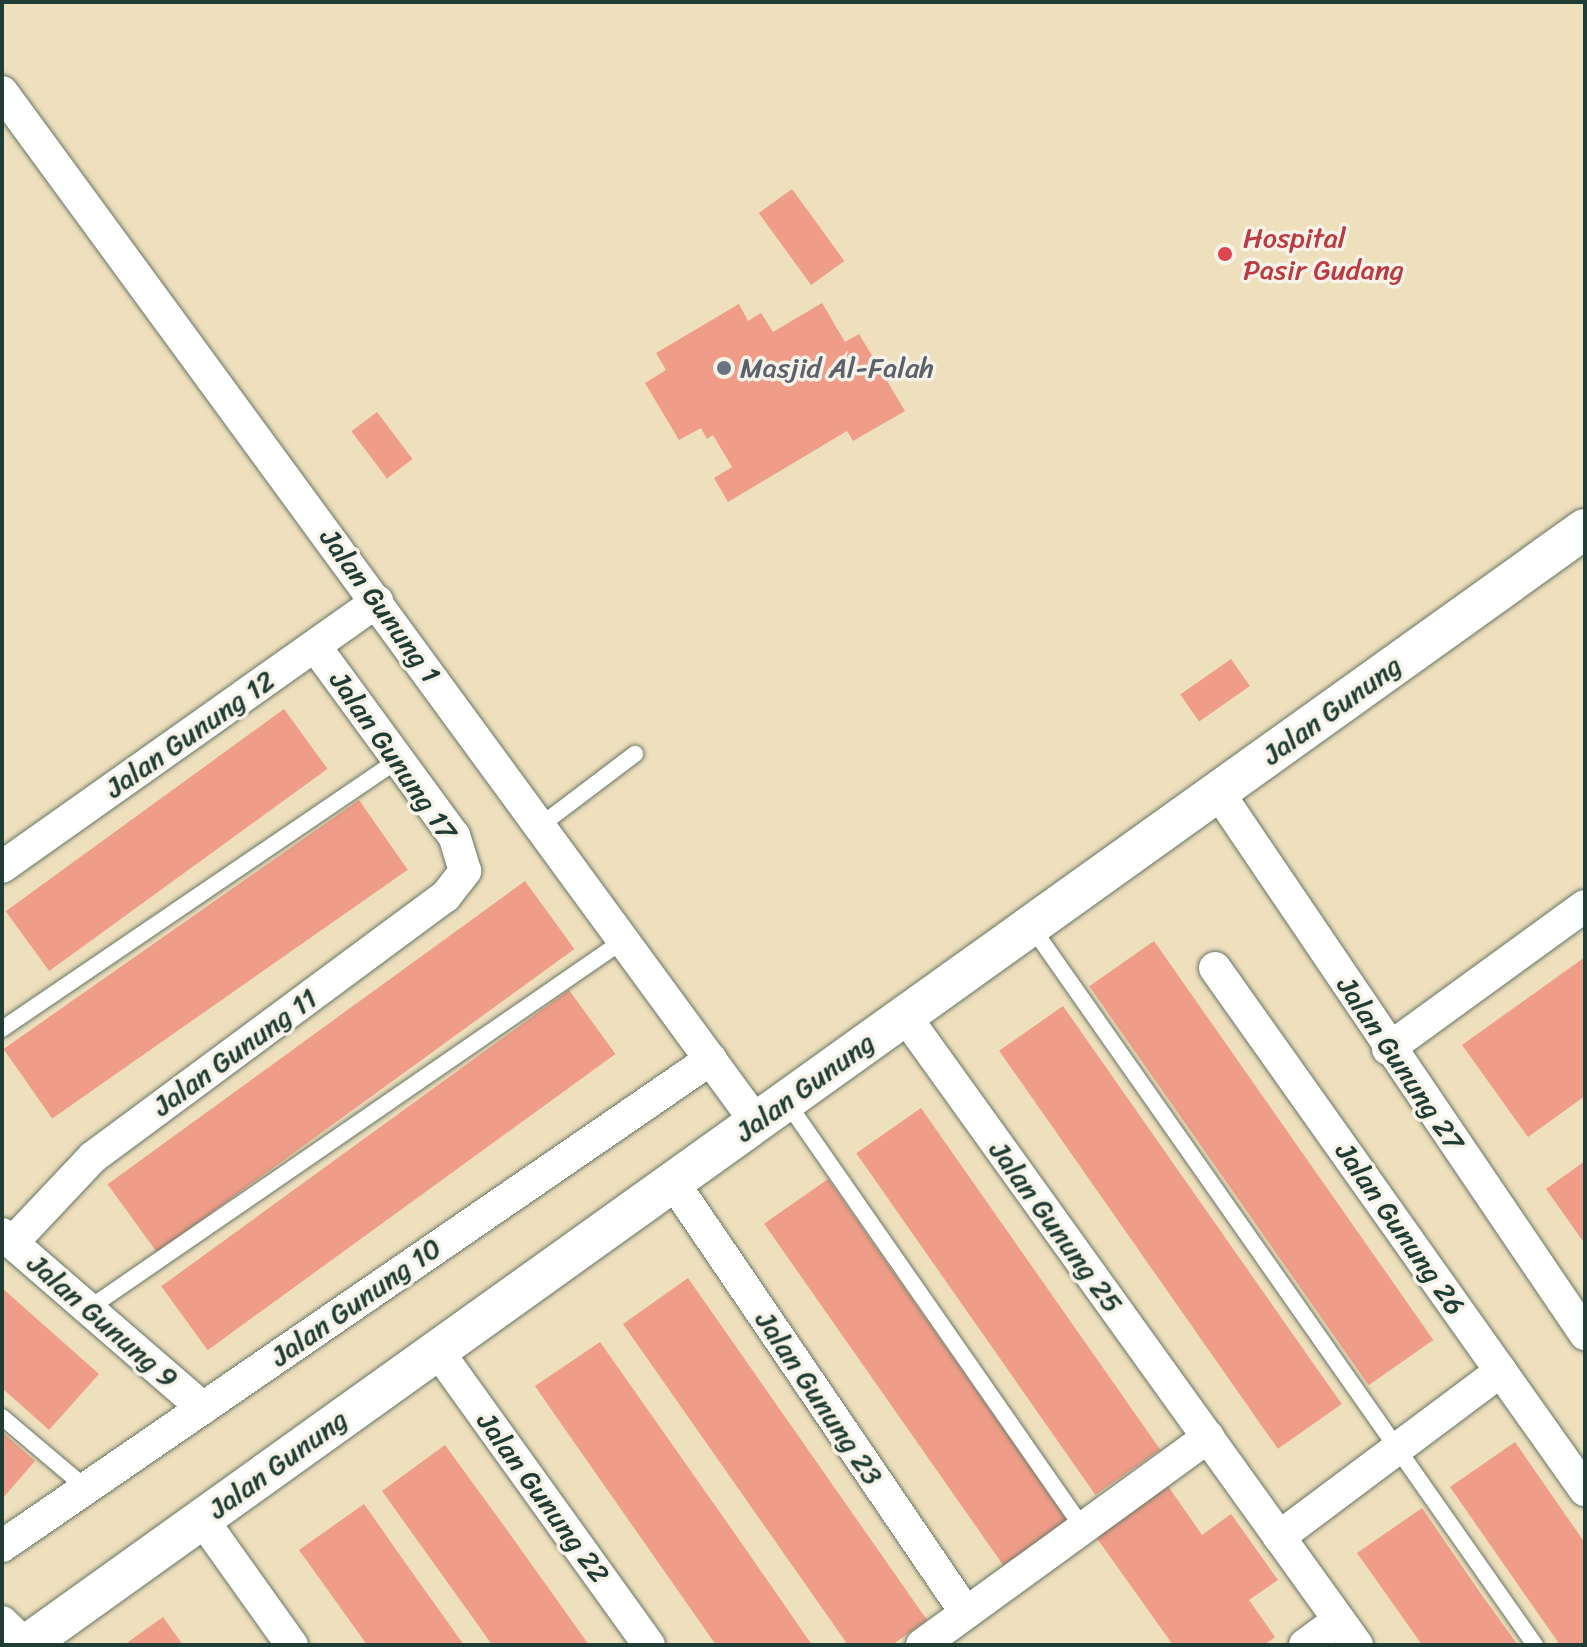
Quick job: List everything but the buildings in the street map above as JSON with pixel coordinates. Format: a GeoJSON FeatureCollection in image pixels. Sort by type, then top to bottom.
{"type":"FeatureCollection","features":[{"type":"Feature","properties":{"kind":"street","name":"Jalan Gunung 1"},"geometry":{"type":"LineString","coordinates":[[2,92],[711,1059],[771,1112]]}},
{"type":"Feature","properties":{"kind":"street","name":"Jalan Gunung"},"geometry":{"type":"LineString","coordinates":[[26,1645],[1585,529]]}},
{"type":"Feature","properties":{"kind":"street","name":"Jalan Gunung 12"},"geometry":{"type":"LineString","coordinates":[[2,867],[377,601]]}},
{"type":"Feature","properties":{"kind":"street","name":"Jalan Gunung 17"},"geometry":{"type":"LineString","coordinates":[[315,646],[454,836],[465,871]]}},
{"type":"Feature","properties":{"kind":"street","name":"Jalan Gunung 27"},"geometry":{"type":"LineString","coordinates":[[1218,792],[1388,1049],[1585,1334]]}},
{"type":"Feature","properties":{"kind":"street","name":"Jalan Gunung 11"},"geometry":{"type":"LineString","coordinates":[[7,1239],[93,1157],[445,897],[465,871]]}},
{"type":"Feature","properties":{"kind":"street"},"geometry":{"type":"LineString","coordinates":[[1388,1049],[1585,906]]}},
{"type":"Feature","properties":{"kind":"street","name":"Jalan Gunung 26"},"geometry":{"type":"LineString","coordinates":[[1215,968],[1585,1490]]}},
{"type":"Feature","properties":{"kind":"street","name":"Jalan Gunung 25"},"geometry":{"type":"LineString","coordinates":[[905,1016],[1348,1633]]}},
{"type":"Feature","properties":{"kind":"street","name":"Jalan Gunung 10"},"geometry":{"type":"LineString","coordinates":[[2,1546],[711,1059]]}},
{"type":"Feature","properties":{"kind":"street","name":"Jalan Gunung 23"},"geometry":{"type":"LineString","coordinates":[[673,1182],[966,1613]]}},
{"type":"Feature","properties":{"kind":"street","name":"Jalan Gunung 9"},"geometry":{"type":"LineString","coordinates":[[7,1239],[203,1408]]}},
{"type":"Feature","properties":{"kind":"street","name":"Jalan Gunung 22"},"geometry":{"type":"LineString","coordinates":[[437,1350],[649,1645]]}},
{"type":"Feature","properties":{"kind":"street"},"geometry":{"type":"LineString","coordinates":[[1279,1537],[1501,1371]]}},
{"type":"Feature","properties":{"kind":"street"},"geometry":{"type":"LineString","coordinates":[[922,1645],[1208,1437]]}},
{"type":"Feature","properties":{"kind":"street"},"geometry":{"type":"LineString","coordinates":[[202,1519],[292,1645]]}},
{"type":"Feature","properties":{"kind":"street"},"geometry":{"type":"LineString","coordinates":[[2,1622],[26,1645]]}},
{"type":"Feature","properties":{"kind":"street"},"geometry":{"type":"LineString","coordinates":[[1305,1645],[1348,1633]]}},
{"type":"Feature","properties":{"kind":"lane"},"geometry":{"type":"LineString","coordinates":[[541,825],[635,754]]}},
{"type":"Feature","properties":{"kind":"lane"},"geometry":{"type":"LineString","coordinates":[[2,1029],[398,760]]}},
{"type":"Feature","properties":{"kind":"lane"},"geometry":{"type":"LineString","coordinates":[[1031,926],[1535,1645]]}},
{"type":"Feature","properties":{"kind":"lane"},"geometry":{"type":"LineString","coordinates":[[88,1309],[624,940]]}},
{"type":"Feature","properties":{"kind":"lane"},"geometry":{"type":"LineString","coordinates":[[771,1112],[1083,1528]]}},
{"type":"Feature","properties":{"kind":"lane"},"geometry":{"type":"LineString","coordinates":[[2,1417],[86,1488]]}},
{"type":"Feature","properties":{"kind":"place","name":"Hospital Pasir Gudang"},"geometry":{"type":"Point","coordinates":[1225,254]}},
{"type":"Feature","properties":{"kind":"place","name":"Masjid Al-Falah"},"geometry":{"type":"Point","coordinates":[724,368]}}]}
